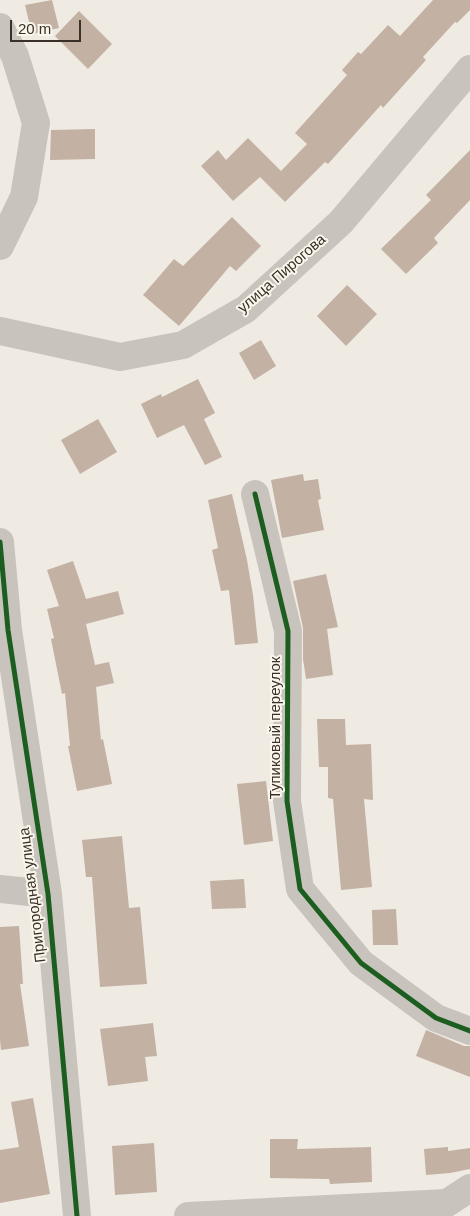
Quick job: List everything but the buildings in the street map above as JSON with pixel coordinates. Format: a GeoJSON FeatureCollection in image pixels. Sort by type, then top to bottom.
{"type":"FeatureCollection","features":[{"type":"Feature","properties":{"kind":"street"},"geometry":{"type":"LineString","coordinates":[[0,27],[16,56],[36,123],[24,196],[0,246]]}},
{"type":"Feature","properties":{"kind":"street","name":"улица Пирогова"},"geometry":{"type":"LineString","coordinates":[[0,331],[120,357],[183,345],[246,310],[341,222],[470,69]]}},
{"type":"Feature","properties":{"kind":"street","name":"Тупиковый переулок"},"geometry":{"type":"LineString","coordinates":[[255,494],[288,630],[287,801],[300,888],[361,963],[436,1018],[470,1031]]}},
{"type":"Feature","properties":{"kind":"street","name":"Пригородная улица"},"geometry":{"type":"LineString","coordinates":[[0,542],[8,630],[48,894],[77,1216]]}},
{"type":"Feature","properties":{"kind":"street"},"geometry":{"type":"LineString","coordinates":[[0,888],[48,894]]}},
{"type":"Feature","properties":{"kind":"street"},"geometry":{"type":"LineString","coordinates":[[188,1216],[447,1203],[470,1188]]}},
{"type":"Feature","properties":{"kind":"cycle path"},"geometry":{"type":"LineString","coordinates":[[255,494],[288,631],[287,801],[300,889],[361,963],[436,1018],[470,1031]]}},
{"type":"Feature","properties":{"kind":"cycle path"},"geometry":{"type":"LineString","coordinates":[[0,542],[8,630],[48,894],[77,1216]]}}]}
